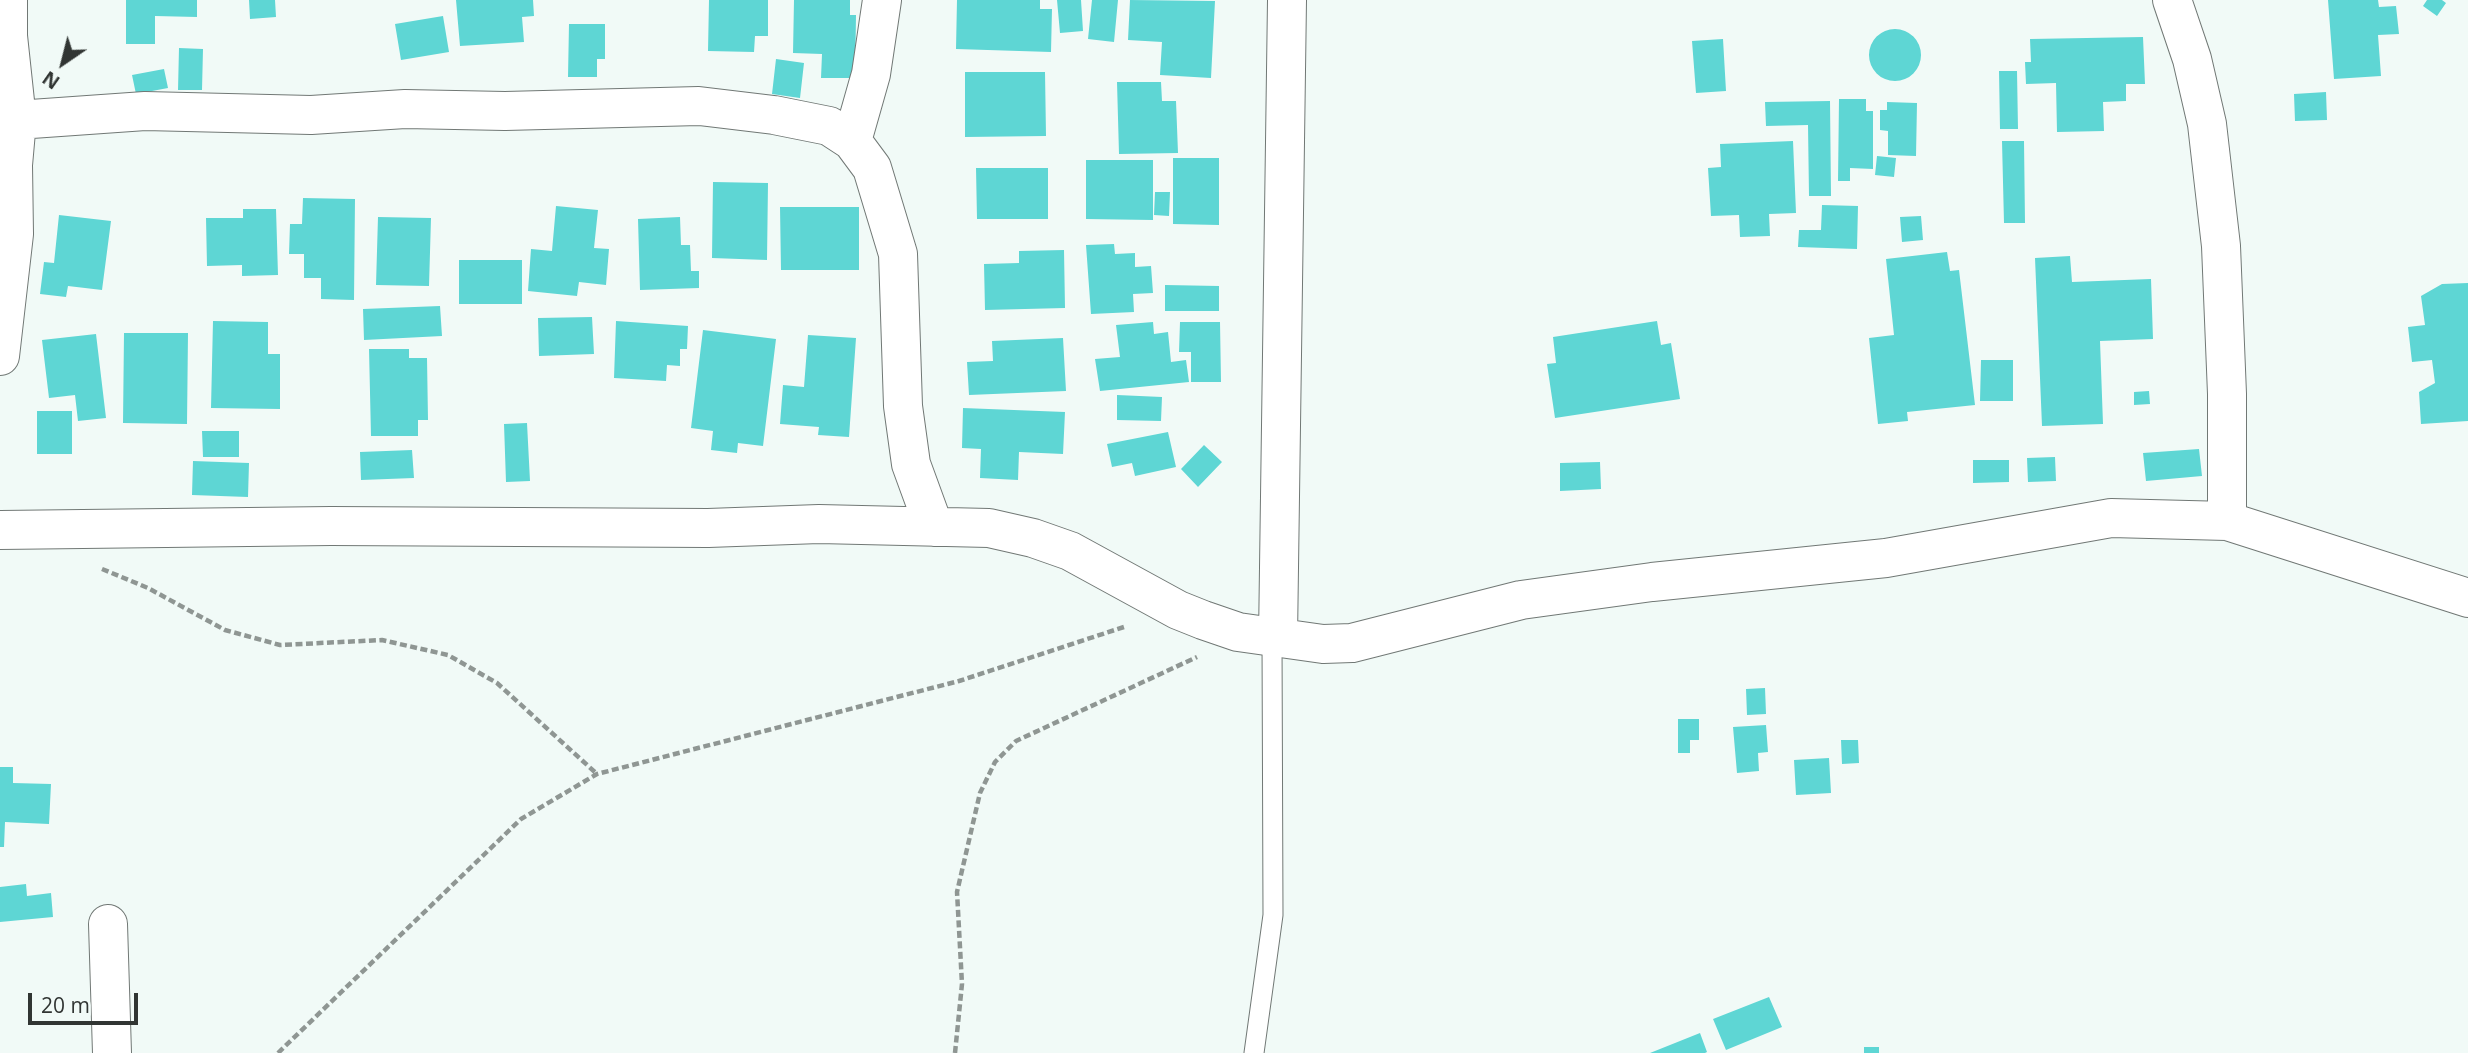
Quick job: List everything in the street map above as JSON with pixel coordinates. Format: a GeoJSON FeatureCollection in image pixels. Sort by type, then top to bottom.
{"type":"FeatureCollection","features":[{"type":"Feature","properties":{"kind":"street"},"geometry":{"type":"LineString","coordinates":[[0,356],[14,234],[12,165],[17,120],[8,36],[8,0]]}},
{"type":"Feature","properties":{"kind":"street"},"geometry":{"type":"LineString","coordinates":[[852,141],[871,74],[882,0]]}},
{"type":"Feature","properties":{"kind":"street"},"geometry":{"type":"LineString","coordinates":[[1263,636],[1287,0]]}},
{"type":"Feature","properties":{"kind":"street"},"geometry":{"type":"LineString","coordinates":[[2166,2],[2192,59],[2207,124],[2220,233],[2227,394],[2227,521]]}},
{"type":"Feature","properties":{"kind":"street"},"geometry":{"type":"LineString","coordinates":[[17,120],[145,111],[311,116],[405,109],[505,111],[699,106],[774,115],[829,126],[852,141],[872,168],[898,254],[903,406],[911,464],[934,527]]}},
{"type":"Feature","properties":{"kind":"street"},"geometry":{"type":"LineString","coordinates":[[0,530],[331,526],[708,528],[819,524],[989,528],[1033,538],[1070,551],[1178,610],[1263,636],[1323,644],[1352,643],[1521,600],[1652,582],[1886,558],[2111,518],[2227,521],[2468,598]]}},
{"type":"Feature","properties":{"kind":"street"},"geometry":{"type":"LineString","coordinates":[[108,924],[112,1053]]}},
{"type":"Feature","properties":{"kind":"lane"},"geometry":{"type":"LineString","coordinates":[[1254,1053],[1273,915],[1263,636]]}},
{"type":"Feature","properties":{"kind":"path"},"geometry":{"type":"LineString","coordinates":[[98,567],[148,588],[225,630],[280,645],[382,640],[448,655],[497,683],[597,775]]}},
{"type":"Feature","properties":{"kind":"path"},"geometry":{"type":"LineString","coordinates":[[278,1053],[521,819],[597,775],[958,681],[1178,610]]}},
{"type":"Feature","properties":{"kind":"path"},"geometry":{"type":"LineString","coordinates":[[955,1053],[962,984],[957,892],[980,793],[995,762],[1016,741],[1099,701],[1263,636]]}},
{"type":"Feature","properties":{"kind":"building"},"geometry":{"type":"Polygon","coordinates":[[[126,0],[197,0],[197,17],[155,16],[155,44],[126,44],[126,0]]]}},
{"type":"Feature","properties":{"kind":"building"},"geometry":{"type":"Polygon","coordinates":[[[249,0],[275,0],[276,17],[250,19],[249,0]]]}},
{"type":"Feature","properties":{"kind":"building"},"geometry":{"type":"Polygon","coordinates":[[[456,0],[533,0],[534,16],[522,17],[524,42],[460,46],[456,0]]]}},
{"type":"Feature","properties":{"kind":"building"},"geometry":{"type":"Polygon","coordinates":[[[709,0],[768,0],[768,36],[755,36],[754,52],[708,51],[709,0]]]}},
{"type":"Feature","properties":{"kind":"building"},"geometry":{"type":"Polygon","coordinates":[[[794,0],[850,0],[850,15],[856,15],[855,78],[821,78],[822,54],[793,53],[794,0]]]}},
{"type":"Feature","properties":{"kind":"building"},"geometry":{"type":"Polygon","coordinates":[[[957,0],[1040,0],[1040,9],[1052,9],[1051,52],[956,49],[957,0]]]}},
{"type":"Feature","properties":{"kind":"building"},"geometry":{"type":"Polygon","coordinates":[[[1057,0],[1081,0],[1083,31],[1060,33],[1057,0]]]}},
{"type":"Feature","properties":{"kind":"building"},"geometry":{"type":"Polygon","coordinates":[[[1092,0],[1118,0],[1114,42],[1088,39],[1092,0]]]}},
{"type":"Feature","properties":{"kind":"building"},"geometry":{"type":"Polygon","coordinates":[[[1130,0],[1215,1],[1211,78],[1160,75],[1162,42],[1128,40],[1130,0]]]}},
{"type":"Feature","properties":{"kind":"building"},"geometry":{"type":"Polygon","coordinates":[[[2328,0],[2378,0],[2379,7],[2396,6],[2399,34],[2378,35],[2381,76],[2334,79],[2328,0]]]}},
{"type":"Feature","properties":{"kind":"building"},"geometry":{"type":"Polygon","coordinates":[[[2427,0],[2442,0],[2446,3],[2437,16],[2423,6],[2427,0]]]}},
{"type":"Feature","properties":{"kind":"building"},"geometry":{"type":"Polygon","coordinates":[[[443,16],[449,52],[401,60],[395,24],[443,16]]]}},
{"type":"Feature","properties":{"kind":"building"},"geometry":{"type":"Polygon","coordinates":[[[569,24],[605,24],[605,59],[597,59],[597,77],[568,77],[569,24]]]}},
{"type":"Feature","properties":{"kind":"building"},"geometry":{"type":"Polygon","coordinates":[[[1895,29],[1905,31],[1913,37],[1919,45],[1919,65],[1913,73],[1905,79],[1895,81],[1885,79],[1877,73],[1871,65],[1869,55],[1871,45],[1877,37],[1885,31],[1895,29]]]}},
{"type":"Feature","properties":{"kind":"building"},"geometry":{"type":"Polygon","coordinates":[[[2143,37],[2145,84],[2126,84],[2126,101],[2103,102],[2104,131],[2057,132],[2056,83],[2026,84],[2025,62],[2031,62],[2030,39],[2143,37]]]}},
{"type":"Feature","properties":{"kind":"building"},"geometry":{"type":"Polygon","coordinates":[[[1723,39],[1726,91],[1696,93],[1692,41],[1723,39]]]}},
{"type":"Feature","properties":{"kind":"building"},"geometry":{"type":"Polygon","coordinates":[[[179,48],[203,49],[202,90],[178,90],[179,48]]]}},
{"type":"Feature","properties":{"kind":"building"},"geometry":{"type":"Polygon","coordinates":[[[776,59],[804,63],[800,98],[772,94],[776,59]]]}},
{"type":"Feature","properties":{"kind":"building"},"geometry":{"type":"Polygon","coordinates":[[[164,69],[168,88],[136,94],[132,75],[164,69]]]}},
{"type":"Feature","properties":{"kind":"building"},"geometry":{"type":"Polygon","coordinates":[[[1999,71],[2017,71],[2018,129],[2000,129],[1999,71]]]}},
{"type":"Feature","properties":{"kind":"building"},"geometry":{"type":"Polygon","coordinates":[[[965,72],[1045,72],[1046,136],[965,137],[965,72]]]}},
{"type":"Feature","properties":{"kind":"building"},"geometry":{"type":"Polygon","coordinates":[[[1117,82],[1161,82],[1162,101],[1176,101],[1178,153],[1119,154],[1117,82]]]}},
{"type":"Feature","properties":{"kind":"building"},"geometry":{"type":"Polygon","coordinates":[[[2326,92],[2327,120],[2295,121],[2294,94],[2326,92]]]}},
{"type":"Feature","properties":{"kind":"building"},"geometry":{"type":"Polygon","coordinates":[[[1839,99],[1866,99],[1866,111],[1873,111],[1873,169],[1850,168],[1850,181],[1838,181],[1839,99]]]}},
{"type":"Feature","properties":{"kind":"building"},"geometry":{"type":"Polygon","coordinates":[[[1830,101],[1831,196],[1809,196],[1808,125],[1766,126],[1765,102],[1830,101]]]}},
{"type":"Feature","properties":{"kind":"building"},"geometry":{"type":"Polygon","coordinates":[[[1887,102],[1917,103],[1916,156],[1888,155],[1888,131],[1880,130],[1880,110],[1887,110],[1887,102]]]}},
{"type":"Feature","properties":{"kind":"building"},"geometry":{"type":"Polygon","coordinates":[[[1793,141],[1796,213],[1769,214],[1770,236],[1740,237],[1739,215],[1711,216],[1708,168],[1721,167],[1720,144],[1793,141]]]}},
{"type":"Feature","properties":{"kind":"building"},"geometry":{"type":"Polygon","coordinates":[[[2002,141],[2024,141],[2025,223],[2004,223],[2002,141]]]}},
{"type":"Feature","properties":{"kind":"building"},"geometry":{"type":"Polygon","coordinates":[[[1877,156],[1896,158],[1894,177],[1875,175],[1877,156]]]}},
{"type":"Feature","properties":{"kind":"building"},"geometry":{"type":"Polygon","coordinates":[[[1173,158],[1219,158],[1219,225],[1173,224],[1173,158]]]}},
{"type":"Feature","properties":{"kind":"building"},"geometry":{"type":"Polygon","coordinates":[[[1086,160],[1153,160],[1153,220],[1086,219],[1086,160]]]}},
{"type":"Feature","properties":{"kind":"building"},"geometry":{"type":"Polygon","coordinates":[[[976,168],[1048,168],[1048,219],[977,219],[976,168]]]}},
{"type":"Feature","properties":{"kind":"building"},"geometry":{"type":"Polygon","coordinates":[[[713,182],[768,183],[767,260],[712,258],[713,182]]]}},
{"type":"Feature","properties":{"kind":"building"},"geometry":{"type":"Polygon","coordinates":[[[1155,192],[1170,192],[1169,216],[1154,215],[1155,192]]]}},
{"type":"Feature","properties":{"kind":"building"},"geometry":{"type":"Polygon","coordinates":[[[303,198],[355,199],[354,300],[321,299],[321,278],[304,278],[304,254],[289,254],[290,224],[302,224],[303,198]]]}},
{"type":"Feature","properties":{"kind":"building"},"geometry":{"type":"Polygon","coordinates":[[[1822,205],[1858,206],[1857,249],[1798,247],[1799,230],[1821,230],[1822,205]]]}},
{"type":"Feature","properties":{"kind":"building"},"geometry":{"type":"Polygon","coordinates":[[[556,206],[598,210],[594,248],[609,249],[606,285],[579,282],[577,296],[528,291],[531,249],[552,251],[556,206]]]}},
{"type":"Feature","properties":{"kind":"building"},"geometry":{"type":"Polygon","coordinates":[[[780,207],[859,207],[859,270],[781,270],[780,207]]]}},
{"type":"Feature","properties":{"kind":"building"},"geometry":{"type":"Polygon","coordinates":[[[243,209],[276,209],[278,275],[242,276],[242,265],[207,266],[206,218],[243,218],[243,209]]]}},
{"type":"Feature","properties":{"kind":"building"},"geometry":{"type":"Polygon","coordinates":[[[59,215],[111,221],[102,290],[68,286],[66,297],[40,294],[44,262],[54,263],[59,215]]]}},
{"type":"Feature","properties":{"kind":"building"},"geometry":{"type":"Polygon","coordinates":[[[1921,216],[1923,240],[1902,242],[1900,217],[1921,216]]]}},
{"type":"Feature","properties":{"kind":"building"},"geometry":{"type":"Polygon","coordinates":[[[378,217],[431,218],[429,286],[376,285],[378,217]]]}},
{"type":"Feature","properties":{"kind":"building"},"geometry":{"type":"Polygon","coordinates":[[[680,217],[681,245],[690,245],[691,271],[699,271],[699,288],[640,290],[638,219],[680,217]]]}},
{"type":"Feature","properties":{"kind":"building"},"geometry":{"type":"Polygon","coordinates":[[[1114,244],[1115,254],[1135,253],[1135,267],[1151,266],[1153,293],[1133,294],[1134,312],[1091,314],[1086,245],[1114,244]]]}},
{"type":"Feature","properties":{"kind":"building"},"geometry":{"type":"Polygon","coordinates":[[[1064,250],[1065,308],[985,310],[984,264],[1019,263],[1019,251],[1064,250]]]}},
{"type":"Feature","properties":{"kind":"building"},"geometry":{"type":"Polygon","coordinates":[[[1947,252],[1950,271],[1959,270],[1975,405],[1907,412],[1908,421],[1878,424],[1869,338],[1894,335],[1886,259],[1947,252]]]}},
{"type":"Feature","properties":{"kind":"building"},"geometry":{"type":"Polygon","coordinates":[[[2070,256],[2072,282],[2151,279],[2153,339],[2100,341],[2103,424],[2042,426],[2035,258],[2070,256]]]}},
{"type":"Feature","properties":{"kind":"building"},"geometry":{"type":"Polygon","coordinates":[[[459,260],[522,260],[522,304],[459,304],[459,260]]]}},
{"type":"Feature","properties":{"kind":"building"},"geometry":{"type":"Polygon","coordinates":[[[2468,283],[2468,421],[2421,424],[2419,392],[2435,383],[2432,360],[2412,362],[2408,327],[2425,325],[2421,296],[2442,284],[2468,283]]]}},
{"type":"Feature","properties":{"kind":"building"},"geometry":{"type":"Polygon","coordinates":[[[1165,285],[1219,286],[1219,311],[1165,311],[1165,285]]]}},
{"type":"Feature","properties":{"kind":"building"},"geometry":{"type":"Polygon","coordinates":[[[440,306],[442,336],[364,340],[363,309],[440,306]]]}},
{"type":"Feature","properties":{"kind":"building"},"geometry":{"type":"Polygon","coordinates":[[[592,317],[594,354],[539,356],[538,318],[592,317]]]}},
{"type":"Feature","properties":{"kind":"building"},"geometry":{"type":"Polygon","coordinates":[[[213,321],[268,322],[268,354],[280,354],[280,409],[211,408],[213,321]]]}},
{"type":"Feature","properties":{"kind":"building"},"geometry":{"type":"Polygon","coordinates":[[[616,321],[688,326],[687,349],[680,349],[680,366],[667,365],[666,381],[614,378],[616,321]]]}},
{"type":"Feature","properties":{"kind":"building"},"geometry":{"type":"Polygon","coordinates":[[[1657,321],[1661,345],[1671,343],[1680,399],[1555,418],[1547,364],[1556,363],[1553,337],[1657,321]]]}},
{"type":"Feature","properties":{"kind":"building"},"geometry":{"type":"Polygon","coordinates":[[[1153,322],[1154,334],[1168,332],[1171,362],[1186,360],[1189,382],[1100,391],[1095,359],[1120,357],[1116,325],[1153,322]]]}},
{"type":"Feature","properties":{"kind":"building"},"geometry":{"type":"Polygon","coordinates":[[[1180,322],[1220,322],[1221,382],[1191,382],[1191,352],[1179,352],[1180,322]]]}},
{"type":"Feature","properties":{"kind":"building"},"geometry":{"type":"Polygon","coordinates":[[[703,330],[776,339],[763,446],[738,443],[737,453],[711,450],[713,431],[691,428],[703,330]]]}},
{"type":"Feature","properties":{"kind":"building"},"geometry":{"type":"Polygon","coordinates":[[[124,333],[188,333],[187,424],[123,423],[124,333]]]}},
{"type":"Feature","properties":{"kind":"building"},"geometry":{"type":"Polygon","coordinates":[[[96,334],[106,418],[78,421],[75,395],[49,398],[42,340],[96,334]]]}},
{"type":"Feature","properties":{"kind":"building"},"geometry":{"type":"Polygon","coordinates":[[[808,335],[856,338],[849,437],[818,435],[819,427],[780,424],[783,385],[804,387],[808,335]]]}},
{"type":"Feature","properties":{"kind":"building"},"geometry":{"type":"Polygon","coordinates":[[[1063,338],[1066,391],[969,395],[967,362],[993,361],[992,341],[1063,338]]]}},
{"type":"Feature","properties":{"kind":"building"},"geometry":{"type":"Polygon","coordinates":[[[369,349],[409,349],[409,358],[427,358],[428,420],[418,420],[418,436],[371,436],[369,349]]]}},
{"type":"Feature","properties":{"kind":"building"},"geometry":{"type":"Polygon","coordinates":[[[1981,360],[2013,360],[2013,401],[1980,401],[1981,360]]]}},
{"type":"Feature","properties":{"kind":"building"},"geometry":{"type":"Polygon","coordinates":[[[2149,391],[2150,404],[2134,405],[2134,392],[2149,391]]]}},
{"type":"Feature","properties":{"kind":"building"},"geometry":{"type":"Polygon","coordinates":[[[1117,395],[1162,397],[1161,421],[1117,420],[1117,395]]]}},
{"type":"Feature","properties":{"kind":"building"},"geometry":{"type":"Polygon","coordinates":[[[963,408],[1065,412],[1063,454],[1019,452],[1018,480],[980,478],[981,449],[962,448],[963,408]]]}},
{"type":"Feature","properties":{"kind":"building"},"geometry":{"type":"Polygon","coordinates":[[[37,411],[72,411],[72,454],[37,454],[37,411]]]}},
{"type":"Feature","properties":{"kind":"building"},"geometry":{"type":"Polygon","coordinates":[[[527,423],[530,481],[506,482],[504,424],[527,423]]]}},
{"type":"Feature","properties":{"kind":"building"},"geometry":{"type":"Polygon","coordinates":[[[202,431],[239,431],[239,457],[203,457],[202,431]]]}},
{"type":"Feature","properties":{"kind":"building"},"geometry":{"type":"Polygon","coordinates":[[[1168,432],[1176,467],[1135,476],[1132,463],[1112,467],[1107,444],[1168,432]]]}},
{"type":"Feature","properties":{"kind":"building"},"geometry":{"type":"Polygon","coordinates":[[[1204,445],[1222,462],[1198,487],[1181,469],[1204,445]]]}},
{"type":"Feature","properties":{"kind":"building"},"geometry":{"type":"Polygon","coordinates":[[[2199,449],[2202,476],[2146,481],[2143,453],[2199,449]]]}},
{"type":"Feature","properties":{"kind":"building"},"geometry":{"type":"Polygon","coordinates":[[[412,450],[414,478],[361,480],[360,452],[412,450]]]}},
{"type":"Feature","properties":{"kind":"building"},"geometry":{"type":"Polygon","coordinates":[[[2055,457],[2056,481],[2028,482],[2027,458],[2055,457]]]}},
{"type":"Feature","properties":{"kind":"building"},"geometry":{"type":"Polygon","coordinates":[[[1973,460],[2009,460],[2009,482],[1973,483],[1973,460]]]}},
{"type":"Feature","properties":{"kind":"building"},"geometry":{"type":"Polygon","coordinates":[[[193,461],[249,463],[248,497],[192,495],[193,461]]]}},
{"type":"Feature","properties":{"kind":"building"},"geometry":{"type":"Polygon","coordinates":[[[1600,462],[1601,489],[1560,491],[1560,463],[1600,462]]]}},
{"type":"Feature","properties":{"kind":"building"},"geometry":{"type":"Polygon","coordinates":[[[1765,688],[1766,714],[1747,715],[1746,689],[1765,688]]]}},
{"type":"Feature","properties":{"kind":"building"},"geometry":{"type":"Polygon","coordinates":[[[1678,719],[1699,719],[1699,740],[1690,740],[1690,753],[1678,753],[1678,719]]]}},
{"type":"Feature","properties":{"kind":"building"},"geometry":{"type":"Polygon","coordinates":[[[1766,725],[1768,752],[1758,753],[1759,771],[1737,773],[1733,727],[1766,725]]]}},
{"type":"Feature","properties":{"kind":"building"},"geometry":{"type":"Polygon","coordinates":[[[1841,740],[1858,740],[1859,763],[1842,764],[1841,740]]]}},
{"type":"Feature","properties":{"kind":"building"},"geometry":{"type":"Polygon","coordinates":[[[1829,758],[1831,793],[1796,795],[1794,760],[1829,758]]]}},
{"type":"Feature","properties":{"kind":"building"},"geometry":{"type":"Polygon","coordinates":[[[0,767],[13,767],[13,783],[51,784],[49,824],[5,822],[4,847],[0,847],[0,767]]]}},
{"type":"Feature","properties":{"kind":"building"},"geometry":{"type":"Polygon","coordinates":[[[26,884],[27,896],[51,893],[53,917],[0,922],[0,887],[26,884]]]}},
{"type":"Feature","properties":{"kind":"building"},"geometry":{"type":"Polygon","coordinates":[[[1769,997],[1782,1027],[1726,1050],[1713,1019],[1769,997]]]}},
{"type":"Feature","properties":{"kind":"building"},"geometry":{"type":"Polygon","coordinates":[[[1700,1033],[1707,1052],[1705,1053],[1650,1053],[1700,1033]]]}},
{"type":"Feature","properties":{"kind":"building"},"geometry":{"type":"Polygon","coordinates":[[[1864,1047],[1879,1047],[1879,1053],[1864,1053],[1864,1047]]]}}]}
